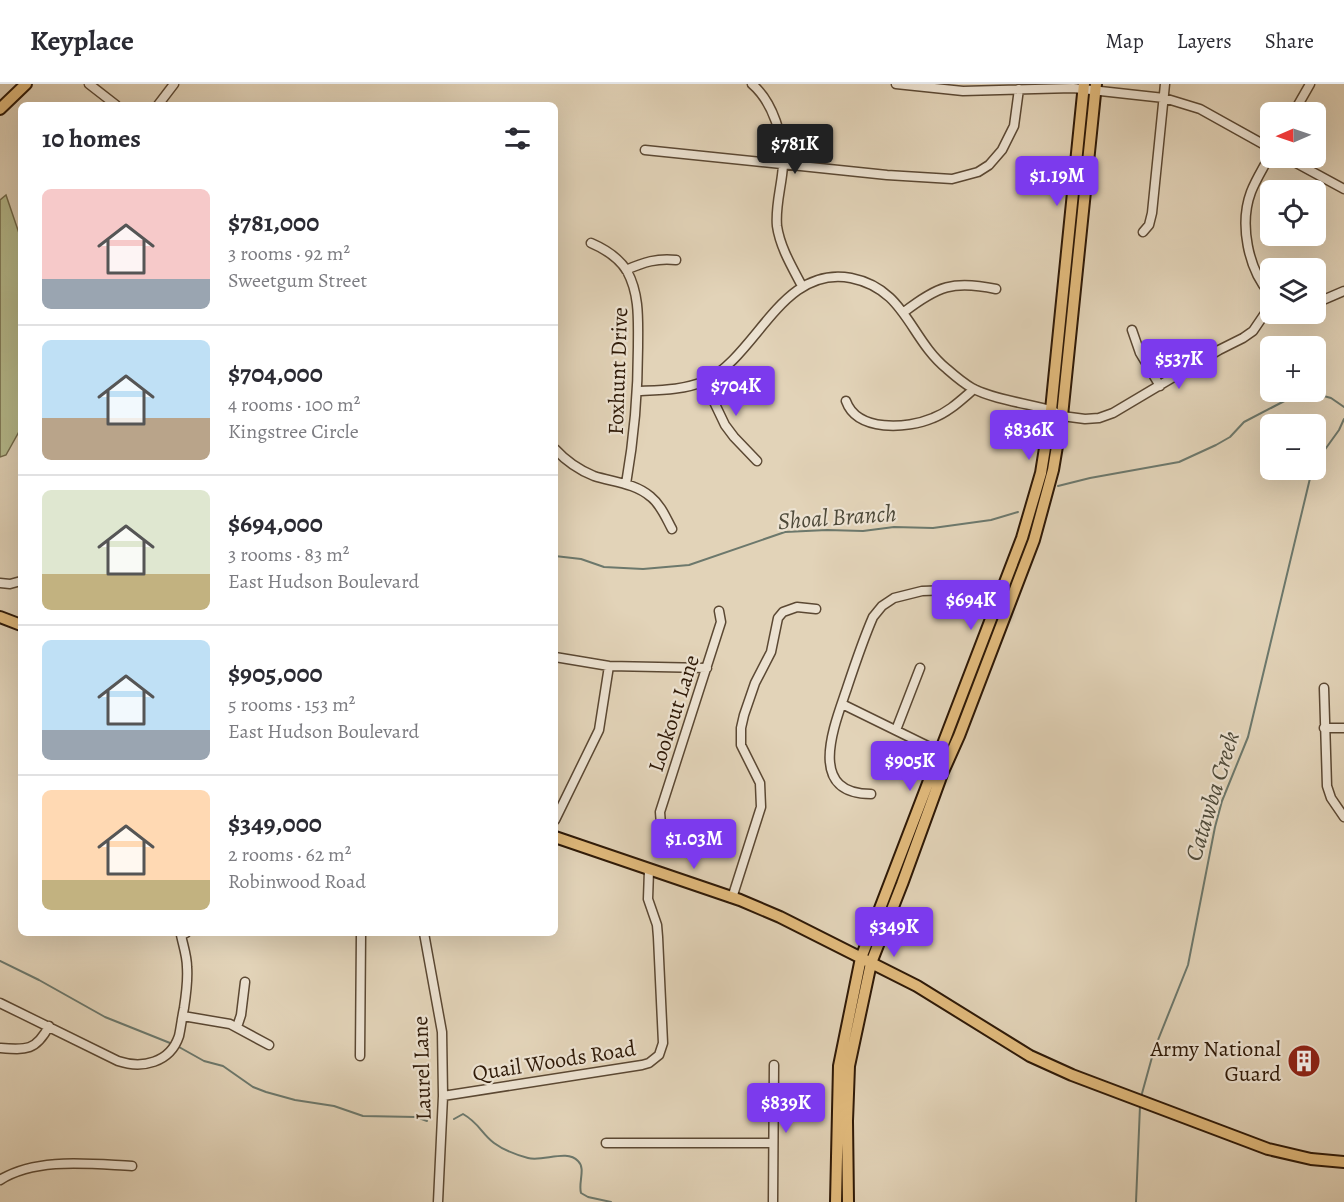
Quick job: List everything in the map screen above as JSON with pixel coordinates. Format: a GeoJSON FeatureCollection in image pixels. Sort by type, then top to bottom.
{"type":"FeatureCollection","features":[{"type":"Feature","properties":{"kind":"main road"},"geometry":{"type":"LineString","coordinates":[[0,109],[26,84]]}},
{"type":"Feature","properties":{"kind":"main road"},"geometry":{"type":"LineString","coordinates":[[836,1202],[839,1066],[866,960],[945,754],[1029,517],[1042,466],[1051,410],[1090,87]]}},
{"type":"Feature","properties":{"kind":"main road"},"geometry":{"type":"LineString","coordinates":[[945,754],[1008,608],[1034,540],[1055,461],[1062,416],[1090,87]]}},
{"type":"Feature","properties":{"kind":"main road"},"geometry":{"type":"LineString","coordinates":[[998,601],[1008,608]]}},
{"type":"Feature","properties":{"kind":"main road"},"geometry":{"type":"LineString","coordinates":[[0,617],[18,624]]}},
{"type":"Feature","properties":{"kind":"main road"},"geometry":{"type":"LineString","coordinates":[[558,838],[732,898],[780,917],[917,986],[1030,1056],[1116,1092],[1268,1149],[1311,1159],[1344,1162]]}},
{"type":"Feature","properties":{"kind":"main road"},"geometry":{"type":"LineString","coordinates":[[848,1202],[849,1066],[866,960]]}},
{"type":"Feature","properties":{"kind":"street"},"geometry":{"type":"LineString","coordinates":[[89,84],[112,102]]}},
{"type":"Feature","properties":{"kind":"street"},"geometry":{"type":"LineString","coordinates":[[160,102],[174,84]]}},
{"type":"Feature","properties":{"kind":"street"},"geometry":{"type":"LineString","coordinates":[[752,84],[757,88],[772,114],[782,146],[783,164],[777,224],[784,250],[802,286]]}},
{"type":"Feature","properties":{"kind":"street"},"geometry":{"type":"LineString","coordinates":[[896,84],[963,91],[1090,87],[1164,98],[1200,109],[1260,142]]}},
{"type":"Feature","properties":{"kind":"street"},"geometry":{"type":"LineString","coordinates":[[1143,232],[1149,225],[1152,213],[1166,84]]}},
{"type":"Feature","properties":{"kind":"street"},"geometry":{"type":"LineString","coordinates":[[1300,102],[1310,84]]}},
{"type":"Feature","properties":{"kind":"street"},"geometry":{"type":"LineString","coordinates":[[645,150],[943,179],[970,176],[989,165],[1009,138],[1014,126],[1019,89]]}},
{"type":"Feature","properties":{"kind":"street"},"geometry":{"type":"LineString","coordinates":[[1260,279],[1252,260],[1245,226],[1251,190],[1263,168]]}},
{"type":"Feature","properties":{"kind":"street"},"geometry":{"type":"LineString","coordinates":[[1305,168],[1344,189]]}},
{"type":"Feature","properties":{"kind":"street","name":"Foxhunt Drive"},"geometry":{"type":"LineString","coordinates":[[591,243],[607,251],[626,270],[638,300],[636,422],[626,484]]}},
{"type":"Feature","properties":{"kind":"street"},"geometry":{"type":"LineString","coordinates":[[626,270],[647,260],[661,258],[676,260]]}},
{"type":"Feature","properties":{"kind":"street"},"geometry":{"type":"LineString","coordinates":[[638,391],[683,388],[704,381],[734,360],[786,299],[802,286],[832,278],[860,280],[885,292],[904,312],[938,360],[974,389],[1051,410],[1062,416],[1085,419],[1099,418],[1160,387],[1219,350],[1243,338],[1253,331],[1260,321]]}},
{"type":"Feature","properties":{"kind":"street"},"geometry":{"type":"LineString","coordinates":[[904,312],[926,296],[948,287],[963,284],[996,289]]}},
{"type":"Feature","properties":{"kind":"street"},"geometry":{"type":"LineString","coordinates":[[1326,299],[1344,291]]}},
{"type":"Feature","properties":{"kind":"street"},"geometry":{"type":"LineString","coordinates":[[1132,330],[1140,353],[1160,387]]}},
{"type":"Feature","properties":{"kind":"street"},"geometry":{"type":"LineString","coordinates":[[704,381],[726,425],[757,461]]}},
{"type":"Feature","properties":{"kind":"street"},"geometry":{"type":"LineString","coordinates":[[846,401],[852,414],[865,421],[880,425],[906,425],[920,423],[946,412],[974,389]]}},
{"type":"Feature","properties":{"kind":"street"},"geometry":{"type":"LineString","coordinates":[[558,452],[587,473],[626,484],[651,497],[662,509],[672,529]]}},
{"type":"Feature","properties":{"kind":"street"},"geometry":{"type":"LineString","coordinates":[[0,583],[18,582]]}},
{"type":"Feature","properties":{"kind":"street"},"geometry":{"type":"LineString","coordinates":[[871,794],[856,794],[846,790],[838,782],[830,765],[830,741],[873,617],[882,606],[894,598],[936,590],[964,591],[978,597],[998,601]]}},
{"type":"Feature","properties":{"kind":"street"},"geometry":{"type":"LineString","coordinates":[[732,898],[761,807],[760,783],[741,745],[744,715],[771,652],[778,618],[783,612],[797,607],[816,609]]}},
{"type":"Feature","properties":{"kind":"street","name":"Lookout Lane"},"geometry":{"type":"LineString","coordinates":[[661,825],[660,812],[721,622],[719,611]]}},
{"type":"Feature","properties":{"kind":"street"},"geometry":{"type":"LineString","coordinates":[[558,658],[609,666],[707,668]]}},
{"type":"Feature","properties":{"kind":"street"},"geometry":{"type":"LineString","coordinates":[[558,814],[599,730],[609,666]]}},
{"type":"Feature","properties":{"kind":"street"},"geometry":{"type":"LineString","coordinates":[[896,730],[920,668]]}},
{"type":"Feature","properties":{"kind":"street"},"geometry":{"type":"LineString","coordinates":[[1324,688],[1327,786],[1331,798],[1344,817]]}},
{"type":"Feature","properties":{"kind":"street"},"geometry":{"type":"LineString","coordinates":[[842,704],[945,754]]}},
{"type":"Feature","properties":{"kind":"street"},"geometry":{"type":"LineString","coordinates":[[1324,728],[1344,728]]}},
{"type":"Feature","properties":{"kind":"street","name":"Quail Woods Road"},"geometry":{"type":"LineString","coordinates":[[443,1096],[642,1065],[649,1063],[659,1055],[663,1043],[661,987],[657,925],[648,899],[649,870]]}},
{"type":"Feature","properties":{"kind":"street"},"geometry":{"type":"LineString","coordinates":[[0,1003],[118,1061],[138,1066],[158,1061],[173,1047],[183,1016],[188,973],[181,936]]}},
{"type":"Feature","properties":{"kind":"street"},"geometry":{"type":"LineString","coordinates":[[360,1056],[361,936]]}},
{"type":"Feature","properties":{"kind":"street","name":"Laurel Lane"},"geometry":{"type":"LineString","coordinates":[[425,936],[442,1032],[443,1096],[438,1202]]}},
{"type":"Feature","properties":{"kind":"street"},"geometry":{"type":"LineString","coordinates":[[237,1027],[241,1015],[245,982]]}},
{"type":"Feature","properties":{"kind":"street"},"geometry":{"type":"LineString","coordinates":[[183,1016],[230,1024],[270,1045]]}},
{"type":"Feature","properties":{"kind":"street"},"geometry":{"type":"LineString","coordinates":[[0,1048],[28,1049],[41,1039],[49,1026]]}},
{"type":"Feature","properties":{"kind":"street"},"geometry":{"type":"LineString","coordinates":[[773,1202],[774,1065]]}},
{"type":"Feature","properties":{"kind":"street"},"geometry":{"type":"LineString","coordinates":[[606,1143],[772,1143]]}},
{"type":"Feature","properties":{"kind":"street"},"geometry":{"type":"LineString","coordinates":[[0,1180],[20,1171],[51,1165],[132,1166]]}},
{"type":"Feature","properties":{"kind":"green space"},"geometry":{"type":"Polygon","coordinates":[[[6,195],[18,230],[18,433],[6,455],[0,457],[0,200],[6,195]]]}},
{"type":"Feature","properties":{"kind":"waterway","name":"Shoal Branch"},"geometry":{"type":"LineString","coordinates":[[1058,486],[1179,462],[1230,437],[1244,422],[1296,395],[1309,393],[1320,395],[1331,398],[1344,407]]}},
{"type":"Feature","properties":{"kind":"waterway","name":"Catawba Creek"},"geometry":{"type":"LineString","coordinates":[[1326,448],[1344,419]]}},
{"type":"Feature","properties":{"kind":"waterway","name":"Catawba Creek"},"geometry":{"type":"LineString","coordinates":[[1141,1097],[1154,1050],[1188,965],[1215,827],[1222,801],[1248,737],[1310,480]]}},
{"type":"Feature","properties":{"kind":"waterway","name":"Shoal Branch"},"geometry":{"type":"LineString","coordinates":[[558,556],[581,559],[604,567],[643,569],[689,565],[785,532],[863,531],[894,527],[933,528],[991,520],[1018,512]]}},
{"type":"Feature","properties":{"kind":"waterway"},"geometry":{"type":"LineString","coordinates":[[0,961],[105,1017],[170,1043]]}},
{"type":"Feature","properties":{"kind":"waterway"},"geometry":{"type":"LineString","coordinates":[[179,1047],[204,1061],[223,1066],[253,1087],[266,1092],[295,1100],[334,1106],[363,1116],[416,1117],[427,1121]]}},
{"type":"Feature","properties":{"kind":"waterway","name":"Catawba Creek"},"geometry":{"type":"LineString","coordinates":[[1136,1202],[1140,1106]]}},
{"type":"Feature","properties":{"kind":"waterway"},"geometry":{"type":"LineString","coordinates":[[454,1119],[463,1114],[494,1143],[524,1157],[534,1159],[568,1156],[573,1158],[580,1164],[582,1172],[581,1193],[588,1197],[611,1202]]}},
{"type":"Feature","properties":{"kind":"place","name":"Army National Guard"},"geometry":{"type":"Point","coordinates":[1304,1061]}}]}
